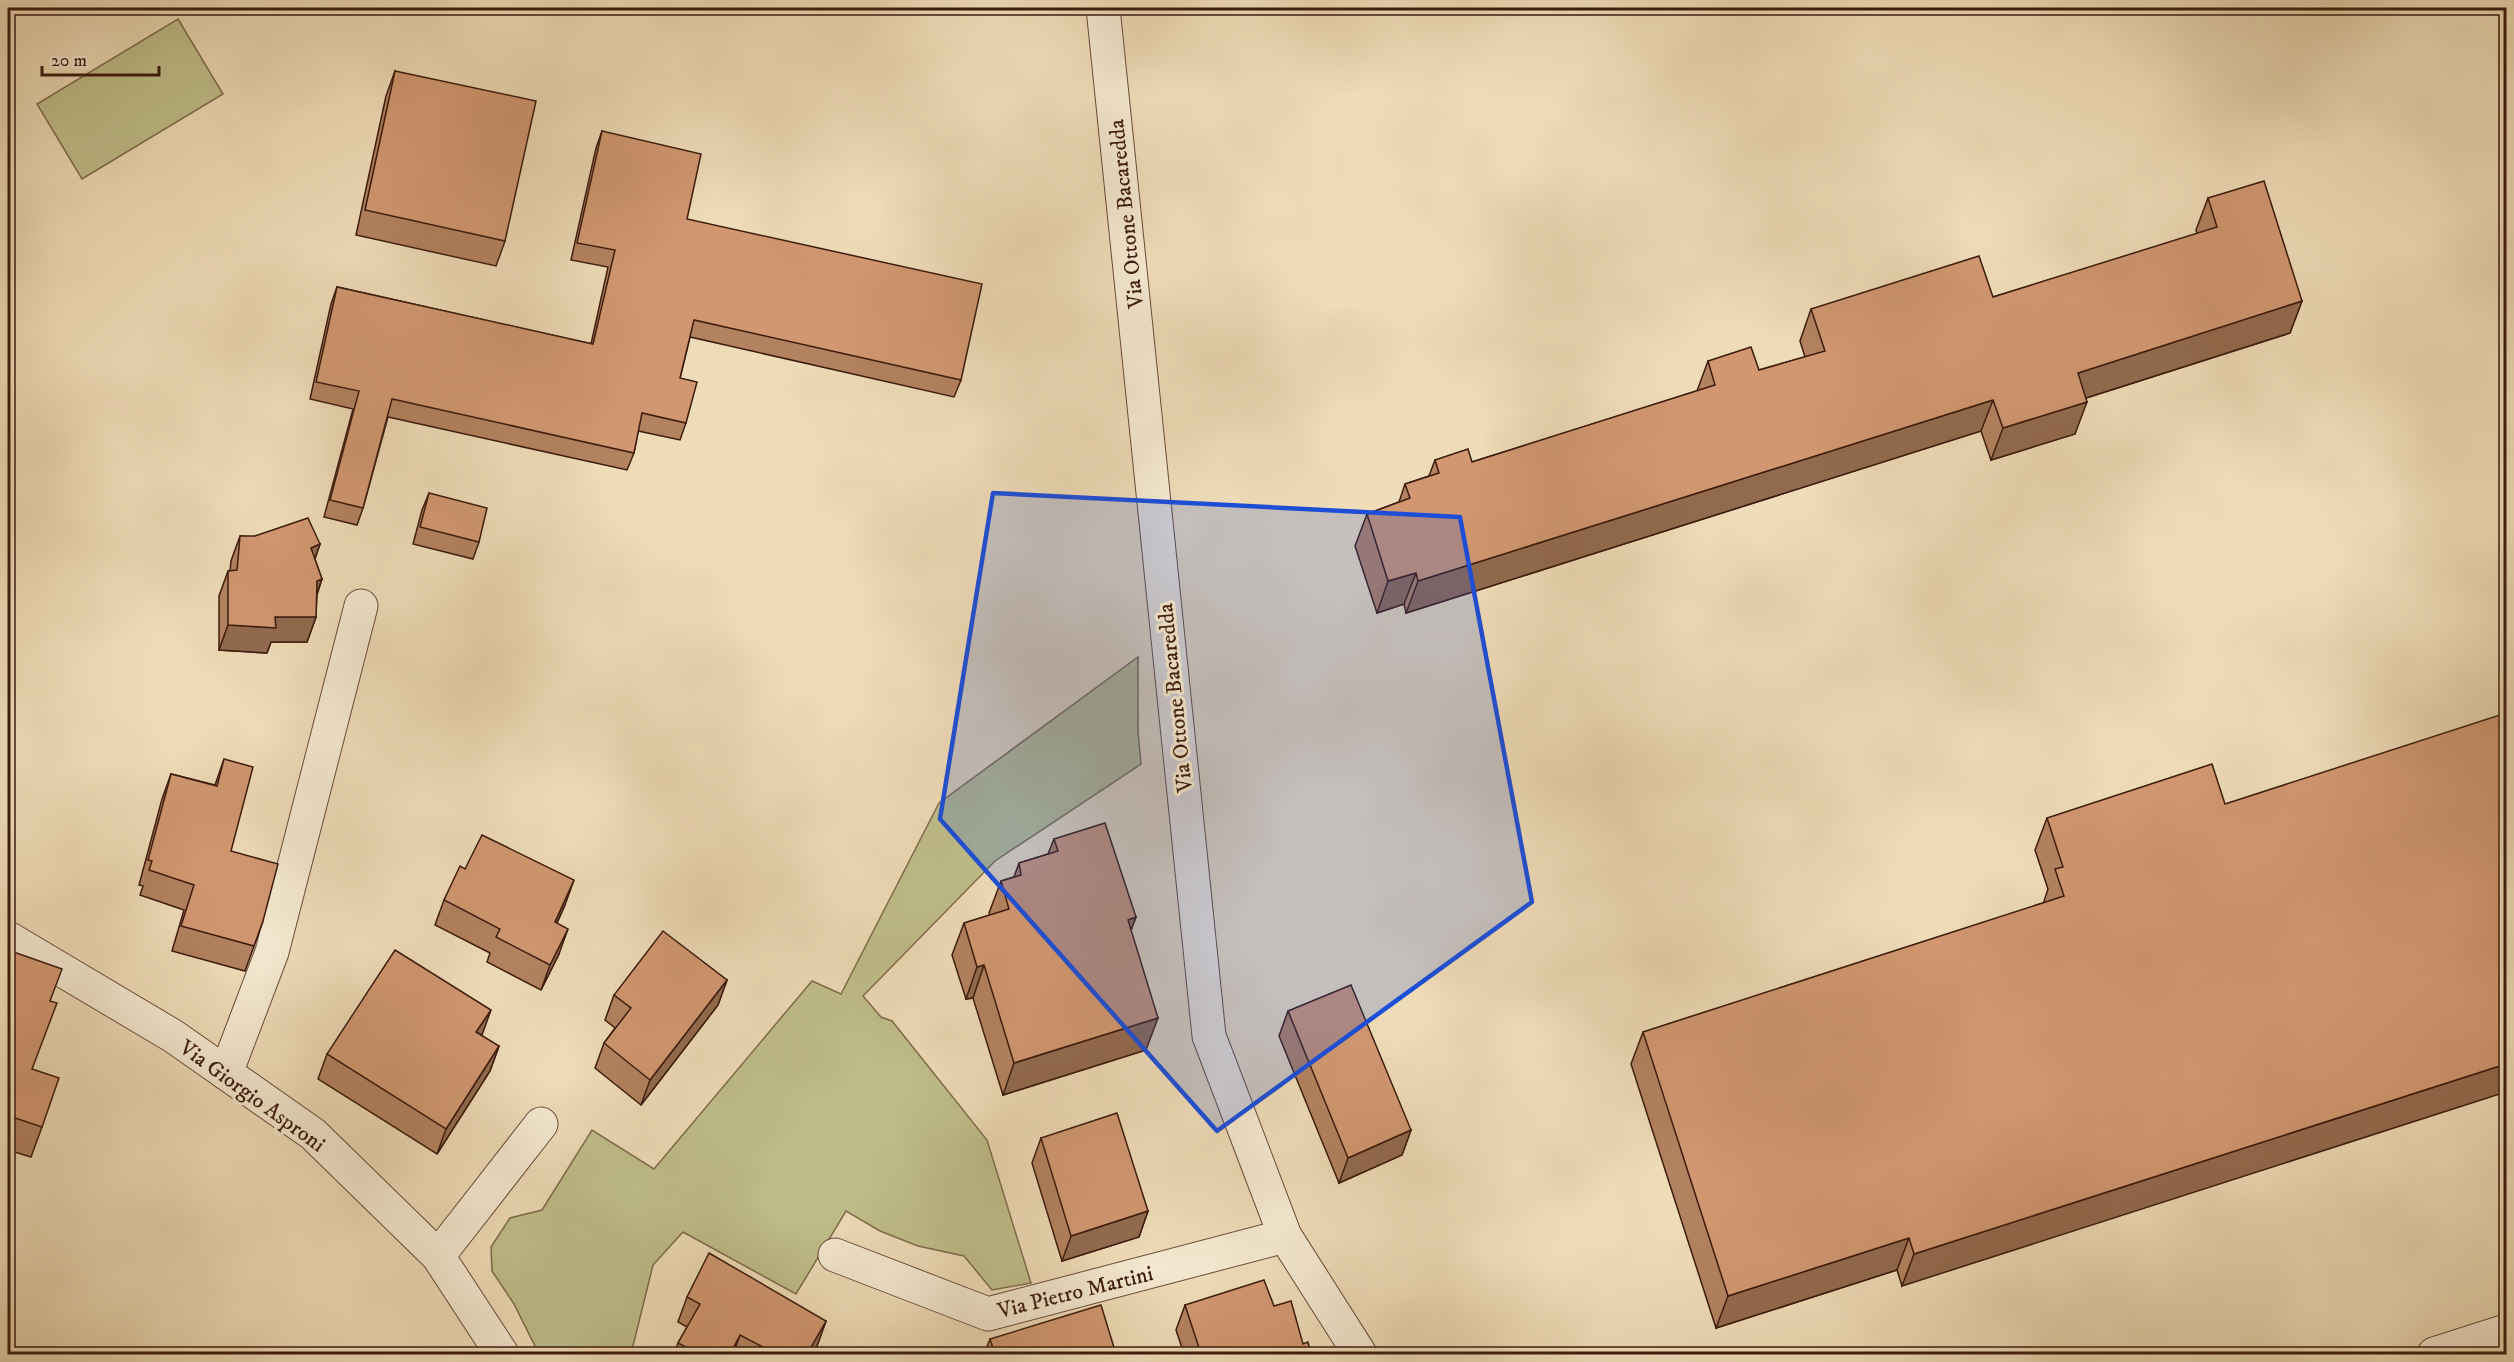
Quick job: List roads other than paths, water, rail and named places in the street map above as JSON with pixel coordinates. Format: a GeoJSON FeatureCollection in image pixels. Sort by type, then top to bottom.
{"type":"FeatureCollection","features":[{"type":"Feature","properties":{"kind":"street","name":"Via Ottone Bacaredda"},"geometry":{"type":"LineString","coordinates":[[1103,8],[1209,1036],[1285,1236],[1360,1354]]}},
{"type":"Feature","properties":{"kind":"street"},"geometry":{"type":"LineString","coordinates":[[226,1073],[272,952],[361,606]]}},
{"type":"Feature","properties":{"kind":"street","name":"Via Giorgio Asproni"},"geometry":{"type":"LineString","coordinates":[[8,938],[173,1036],[313,1134],[438,1256],[502,1354]]}},
{"type":"Feature","properties":{"kind":"street"},"geometry":{"type":"LineString","coordinates":[[438,1256],[541,1124]]}},
{"type":"Feature","properties":{"kind":"street","name":"Via Pietro Martini"},"geometry":{"type":"LineString","coordinates":[[835,1255],[988,1314],[1285,1236]]}},
{"type":"Feature","properties":{"kind":"street"},"geometry":{"type":"LineString","coordinates":[[2434,1354],[2506,1331]]}}]}
